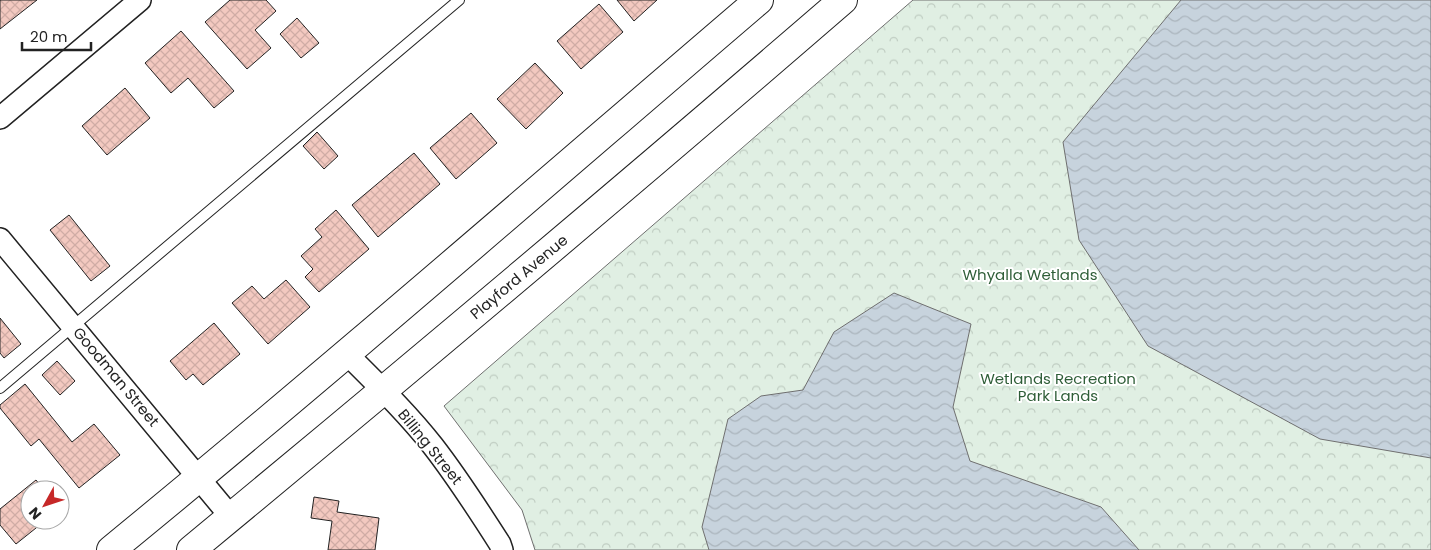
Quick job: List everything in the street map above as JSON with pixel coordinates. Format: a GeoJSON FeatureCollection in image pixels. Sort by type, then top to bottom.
{"type":"FeatureCollection","features":[{"type":"Feature","properties":{"kind":"highway"},"geometry":{"type":"LineString","coordinates":[[111,550],[200,477],[759,0]]}},
{"type":"Feature","properties":{"kind":"highway","name":"Playford Avenue"},"geometry":{"type":"LineString","coordinates":[[191,550],[383,391],[843,0]]}},
{"type":"Feature","properties":{"kind":"street"},"geometry":{"type":"LineString","coordinates":[[0,118],[140,0]]}},
{"type":"Feature","properties":{"kind":"street","name":"Goodman Street"},"geometry":{"type":"LineString","coordinates":[[0,238],[232,517]]}},
{"type":"Feature","properties":{"kind":"street","name":"Billing Street"},"geometry":{"type":"LineString","coordinates":[[346,353],[433,446],[474,503],[502,550]]}},
{"type":"Feature","properties":{"kind":"lane"},"geometry":{"type":"LineString","coordinates":[[0,388],[459,0]]}},
{"type":"Feature","properties":{"kind":"green space","name":"Whyalla Wetlands"},"geometry":{"type":"Polygon","coordinates":[[[913,0],[1431,0],[1431,550],[535,550],[522,510],[444,406],[913,0]]]}},
{"type":"Feature","properties":{"kind":"water"},"geometry":{"type":"Polygon","coordinates":[[[1181,0],[1431,0],[1431,458],[1320,439],[1148,346],[1079,240],[1063,142],[1181,0]]]}},
{"type":"Feature","properties":{"kind":"water"},"geometry":{"type":"Polygon","coordinates":[[[894,293],[971,324],[953,407],[970,461],[1101,507],[1139,550],[709,550],[702,527],[728,419],[761,396],[803,390],[834,332],[894,293]]]}},
{"type":"Feature","properties":{"kind":"building"},"geometry":{"type":"Polygon","coordinates":[[[0,0],[37,0],[0,29],[0,0]]]}},
{"type":"Feature","properties":{"kind":"building"},"geometry":{"type":"Polygon","coordinates":[[[230,0],[266,0],[276,11],[255,30],[271,48],[247,69],[205,22],[230,0]]]}},
{"type":"Feature","properties":{"kind":"building"},"geometry":{"type":"Polygon","coordinates":[[[617,0],[657,0],[634,21],[617,0]]]}},
{"type":"Feature","properties":{"kind":"building"},"geometry":{"type":"Polygon","coordinates":[[[599,4],[623,32],[581,69],[557,41],[599,4]]]}},
{"type":"Feature","properties":{"kind":"building"},"geometry":{"type":"Polygon","coordinates":[[[297,18],[319,43],[301,58],[280,34],[297,18]]]}},
{"type":"Feature","properties":{"kind":"building"},"geometry":{"type":"Polygon","coordinates":[[[181,31],[234,91],[214,108],[188,78],[171,93],[145,63],[181,31]]]}},
{"type":"Feature","properties":{"kind":"building"},"geometry":{"type":"Polygon","coordinates":[[[535,63],[563,93],[526,129],[497,99],[535,63]]]}},
{"type":"Feature","properties":{"kind":"building"},"geometry":{"type":"Polygon","coordinates":[[[125,88],[150,118],[107,155],[82,126],[125,88]]]}},
{"type":"Feature","properties":{"kind":"building"},"geometry":{"type":"Polygon","coordinates":[[[471,113],[497,143],[456,179],[430,148],[471,113]]]}},
{"type":"Feature","properties":{"kind":"building"},"geometry":{"type":"Polygon","coordinates":[[[317,132],[338,156],[324,169],[303,146],[317,132]]]}},
{"type":"Feature","properties":{"kind":"building"},"geometry":{"type":"Polygon","coordinates":[[[414,153],[440,184],[378,237],[352,205],[414,153]]]}},
{"type":"Feature","properties":{"kind":"building"},"geometry":{"type":"Polygon","coordinates":[[[336,210],[369,249],[319,292],[305,277],[313,269],[301,256],[322,237],[315,229],[336,210]]]}},
{"type":"Feature","properties":{"kind":"building"},"geometry":{"type":"Polygon","coordinates":[[[69,215],[110,266],[91,281],[50,230],[69,215]]]}},
{"type":"Feature","properties":{"kind":"building"},"geometry":{"type":"Polygon","coordinates":[[[286,280],[310,307],[268,344],[232,303],[252,286],[264,299],[286,280]]]}},
{"type":"Feature","properties":{"kind":"building"},"geometry":{"type":"Polygon","coordinates":[[[0,318],[21,344],[4,358],[0,353],[0,318]]]}},
{"type":"Feature","properties":{"kind":"building"},"geometry":{"type":"Polygon","coordinates":[[[214,323],[240,354],[203,385],[193,374],[186,380],[170,361],[214,323]]]}},
{"type":"Feature","properties":{"kind":"building"},"geometry":{"type":"Polygon","coordinates":[[[57,361],[75,381],[60,395],[42,375],[57,361]]]}},
{"type":"Feature","properties":{"kind":"building"},"geometry":{"type":"Polygon","coordinates":[[[25,384],[72,442],[94,424],[120,455],[79,488],[39,439],[31,446],[0,408],[0,405],[25,384]]]}},
{"type":"Feature","properties":{"kind":"building"},"geometry":{"type":"Polygon","coordinates":[[[20,493],[20,530],[34,530],[16,544],[0,525],[0,509],[20,493]]]}},
{"type":"Feature","properties":{"kind":"building"},"geometry":{"type":"Polygon","coordinates":[[[314,497],[339,501],[337,512],[379,518],[375,550],[328,550],[332,521],[311,518],[314,497]]]}},
{"type":"Feature","properties":{"kind":"park label","name":"Wetlands Recreation Park Lands"},"geometry":{"type":"Point","coordinates":[1058,388]}}]}
